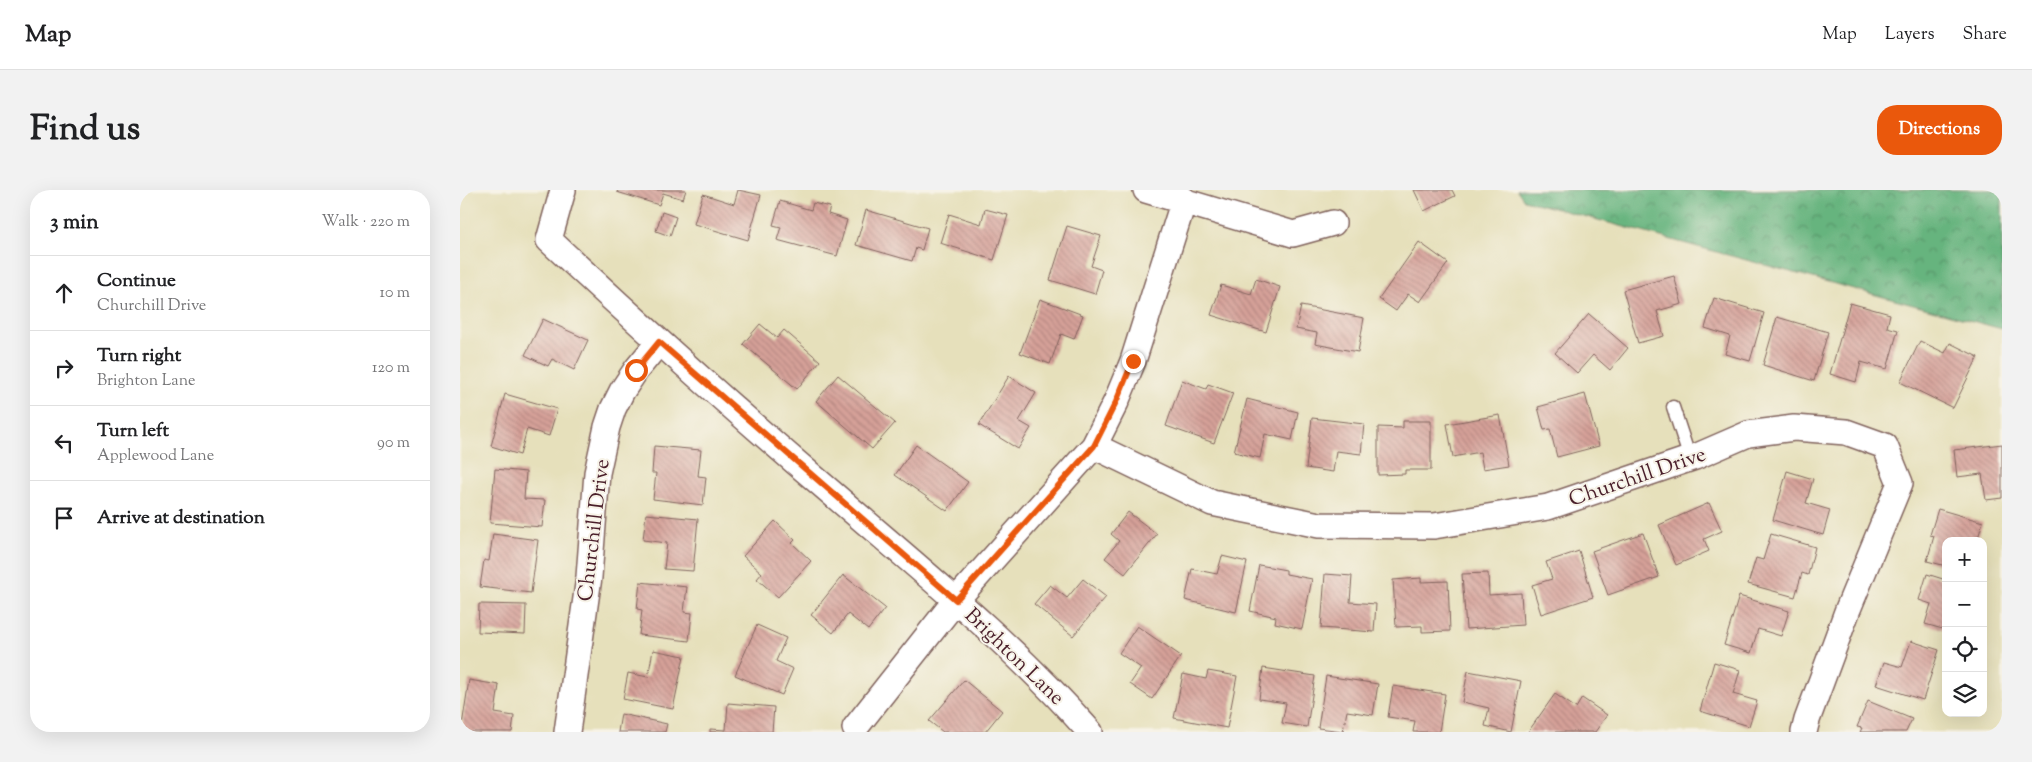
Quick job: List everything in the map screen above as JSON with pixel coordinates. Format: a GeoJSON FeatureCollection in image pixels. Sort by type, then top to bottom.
{"type":"FeatureCollection","features":[{"type":"Feature","properties":{"kind":"street","name":"Brighton Lane"},"geometry":{"type":"LineString","coordinates":[[563,190],[550,240],[659,342],[956,600],[1054,691],[1090,732]]}},
{"type":"Feature","properties":{"kind":"street"},"geometry":{"type":"LineString","coordinates":[[1146,190],[1293,234],[1333,223]]}},
{"type":"Feature","properties":{"kind":"street"},"geometry":{"type":"LineString","coordinates":[[855,728],[956,600],[1094,446],[1116,402],[1133,361],[1184,200]]}},
{"type":"Feature","properties":{"kind":"street","name":"Churchill Drive"},"geometry":{"type":"LineString","coordinates":[[567,732],[589,577],[597,473],[607,427],[622,391],[659,342]]}},
{"type":"Feature","properties":{"kind":"street","name":"Churchill Drive"},"geometry":{"type":"LineString","coordinates":[[1094,446],[1212,502],[1318,525],[1434,526],[1548,507],[1690,459],[1748,434],[1794,428],[1846,432],[1885,446],[1900,483],[1848,608],[1804,732]]}},
{"type":"Feature","properties":{"kind":"lane"},"geometry":{"type":"LineString","coordinates":[[1673,407],[1690,459]]}},
{"type":"Feature","properties":{"kind":"green space"},"geometry":{"type":"Polygon","coordinates":[[[1517,190],[2002,190],[2002,329],[1524,200],[1517,190]]]}},
{"type":"Feature","properties":{"kind":"building"},"geometry":{"type":"Polygon","coordinates":[[[618,190],[686,190],[683,199],[663,193],[659,205],[617,192],[618,190]]]}},
{"type":"Feature","properties":{"kind":"building"},"geometry":{"type":"Polygon","coordinates":[[[738,190],[761,195],[748,240],[694,224],[703,194],[734,204],[738,190]]]}},
{"type":"Feature","properties":{"kind":"building"},"geometry":{"type":"Polygon","coordinates":[[[1414,190],[1452,190],[1455,196],[1424,211],[1414,190]]]}},
{"type":"Feature","properties":{"kind":"building"},"geometry":{"type":"Polygon","coordinates":[[[780,201],[811,210],[813,203],[830,207],[828,214],[847,220],[837,256],[777,240],[781,227],[773,225],[780,201]]]}},
{"type":"Feature","properties":{"kind":"building"},"geometry":{"type":"Polygon","coordinates":[[[985,209],[1008,215],[994,260],[940,243],[949,214],[981,224],[985,209]]]}},
{"type":"Feature","properties":{"kind":"building"},"geometry":{"type":"Polygon","coordinates":[[[866,210],[928,228],[922,250],[916,248],[912,261],[856,245],[866,210]]]}},
{"type":"Feature","properties":{"kind":"building"},"geometry":{"type":"Polygon","coordinates":[[[662,212],[676,217],[670,236],[656,231],[662,212]]]}},
{"type":"Feature","properties":{"kind":"building"},"geometry":{"type":"Polygon","coordinates":[[[1067,226],[1101,236],[1091,266],[1102,270],[1095,294],[1050,280],[1067,226]]]}},
{"type":"Feature","properties":{"kind":"building"},"geometry":{"type":"Polygon","coordinates":[[[1419,242],[1448,263],[1420,302],[1408,294],[1396,311],[1379,299],[1419,242]]]}},
{"type":"Feature","properties":{"kind":"building"},"geometry":{"type":"Polygon","coordinates":[[[1674,276],[1682,304],[1657,311],[1664,336],[1638,343],[1623,290],[1674,276]]]}},
{"type":"Feature","properties":{"kind":"building"},"geometry":{"type":"Polygon","coordinates":[[[1256,279],[1280,287],[1266,332],[1211,315],[1221,285],[1251,294],[1256,279]]]}},
{"type":"Feature","properties":{"kind":"building"},"geometry":{"type":"Polygon","coordinates":[[[1714,298],[1764,313],[1750,361],[1725,354],[1730,336],[1705,328],[1714,298]]]}},
{"type":"Feature","properties":{"kind":"building"},"geometry":{"type":"Polygon","coordinates":[[[1040,299],[1083,315],[1074,339],[1061,334],[1050,364],[1020,353],[1040,299]]]}},
{"type":"Feature","properties":{"kind":"building"},"geometry":{"type":"Polygon","coordinates":[[[1850,303],[1890,314],[1887,327],[1898,330],[1887,369],[1861,362],[1856,382],[1830,374],[1850,303]]]}},
{"type":"Feature","properties":{"kind":"building"},"geometry":{"type":"Polygon","coordinates":[[[1301,306],[1364,318],[1358,352],[1315,344],[1317,333],[1296,329],[1301,306]]]}},
{"type":"Feature","properties":{"kind":"building"},"geometry":{"type":"Polygon","coordinates":[[[1589,314],[1628,348],[1610,370],[1593,355],[1577,373],[1555,353],[1589,314]]]}},
{"type":"Feature","properties":{"kind":"building"},"geometry":{"type":"Polygon","coordinates":[[[1777,317],[1828,332],[1814,381],[1763,365],[1777,317]]]}},
{"type":"Feature","properties":{"kind":"building"},"geometry":{"type":"Polygon","coordinates":[[[543,319],[588,340],[574,370],[552,359],[548,366],[525,355],[543,319]]]}},
{"type":"Feature","properties":{"kind":"building"},"geometry":{"type":"Polygon","coordinates":[[[760,324],[777,338],[784,330],[820,361],[797,389],[743,344],[760,324]]]}},
{"type":"Feature","properties":{"kind":"building"},"geometry":{"type":"Polygon","coordinates":[[[1920,341],[1945,353],[1950,343],[1978,357],[1953,408],[1900,382],[1920,341]]]}},
{"type":"Feature","properties":{"kind":"building"},"geometry":{"type":"Polygon","coordinates":[[[838,375],[895,423],[872,449],[816,401],[838,375]]]}},
{"type":"Feature","properties":{"kind":"building"},"geometry":{"type":"Polygon","coordinates":[[[1009,376],[1036,393],[1019,421],[1031,428],[1018,449],[979,425],[1009,376]]]}},
{"type":"Feature","properties":{"kind":"building"},"geometry":{"type":"Polygon","coordinates":[[[1182,380],[1206,389],[1208,384],[1233,393],[1214,443],[1166,426],[1182,380]]]}},
{"type":"Feature","properties":{"kind":"building"},"geometry":{"type":"Polygon","coordinates":[[[505,394],[557,409],[549,436],[527,429],[520,455],[491,446],[505,394]]]}},
{"type":"Feature","properties":{"kind":"building"},"geometry":{"type":"Polygon","coordinates":[[[1585,394],[1599,446],[1557,457],[1550,429],[1544,430],[1538,407],[1585,394]]]}},
{"type":"Feature","properties":{"kind":"building"},"geometry":{"type":"Polygon","coordinates":[[[1247,399],[1298,412],[1292,440],[1265,434],[1260,458],[1234,452],[1247,399]]]}},
{"type":"Feature","properties":{"kind":"building"},"geometry":{"type":"Polygon","coordinates":[[[1500,415],[1509,465],[1483,469],[1480,452],[1453,457],[1447,424],[1500,415]]]}},
{"type":"Feature","properties":{"kind":"building"},"geometry":{"type":"Polygon","coordinates":[[[1312,418],[1364,424],[1361,454],[1336,451],[1333,472],[1306,468],[1312,418]]]}},
{"type":"Feature","properties":{"kind":"building"},"geometry":{"type":"Polygon","coordinates":[[[1403,421],[1431,421],[1431,470],[1405,470],[1405,474],[1378,475],[1378,427],[1403,428],[1403,421]]]}},
{"type":"Feature","properties":{"kind":"building"},"geometry":{"type":"Polygon","coordinates":[[[2002,444],[2002,498],[1986,500],[1982,474],[1957,477],[1954,450],[2002,444]]]}},
{"type":"Feature","properties":{"kind":"building"},"geometry":{"type":"Polygon","coordinates":[[[916,445],[968,482],[947,511],[895,475],[916,445]]]}},
{"type":"Feature","properties":{"kind":"building"},"geometry":{"type":"Polygon","coordinates":[[[654,446],[701,450],[698,476],[706,477],[703,505],[653,499],[656,473],[652,473],[654,446]]]}},
{"type":"Feature","properties":{"kind":"building"},"geometry":{"type":"Polygon","coordinates":[[[495,469],[526,472],[524,499],[545,500],[542,527],[490,523],[495,469]]]}},
{"type":"Feature","properties":{"kind":"building"},"geometry":{"type":"Polygon","coordinates":[[[1787,471],[1813,479],[1806,503],[1830,510],[1823,535],[1773,520],[1787,471]]]}},
{"type":"Feature","properties":{"kind":"building"},"geometry":{"type":"Polygon","coordinates":[[[1709,503],[1722,531],[1704,539],[1709,551],[1676,565],[1659,525],[1709,503]]]}},
{"type":"Feature","properties":{"kind":"building"},"geometry":{"type":"Polygon","coordinates":[[[1938,509],[1983,522],[1978,537],[1942,537],[1942,565],[1927,561],[1934,536],[1930,535],[1938,509]]]}},
{"type":"Feature","properties":{"kind":"building"},"geometry":{"type":"Polygon","coordinates":[[[1128,512],[1157,534],[1125,574],[1105,558],[1119,541],[1111,534],[1128,512]]]}},
{"type":"Feature","properties":{"kind":"building"},"geometry":{"type":"Polygon","coordinates":[[[646,514],[698,519],[693,571],[664,569],[667,543],[643,540],[646,514]]]}},
{"type":"Feature","properties":{"kind":"building"},"geometry":{"type":"Polygon","coordinates":[[[775,521],[795,540],[792,543],[811,561],[778,597],[757,579],[762,573],[743,556],[775,521]]]}},
{"type":"Feature","properties":{"kind":"building"},"geometry":{"type":"Polygon","coordinates":[[[1643,533],[1659,577],[1608,595],[1592,551],[1643,533]]]}},
{"type":"Feature","properties":{"kind":"building"},"geometry":{"type":"Polygon","coordinates":[[[493,534],[538,540],[531,593],[480,587],[484,560],[489,561],[493,534]]]}},
{"type":"Feature","properties":{"kind":"building"},"geometry":{"type":"Polygon","coordinates":[[[1771,534],[1815,547],[1808,575],[1802,573],[1795,597],[1748,584],[1756,558],[1763,560],[1771,534]]]}},
{"type":"Feature","properties":{"kind":"building"},"geometry":{"type":"Polygon","coordinates":[[[1579,551],[1593,597],[1541,614],[1532,585],[1552,579],[1546,562],[1579,551]]]}},
{"type":"Feature","properties":{"kind":"building"},"geometry":{"type":"Polygon","coordinates":[[[1222,556],[1247,562],[1236,612],[1185,600],[1192,569],[1217,574],[1222,556]]]}},
{"type":"Feature","properties":{"kind":"building"},"geometry":{"type":"Polygon","coordinates":[[[1259,565],[1286,570],[1286,574],[1312,579],[1302,629],[1275,623],[1276,617],[1250,611],[1259,565]]]}},
{"type":"Feature","properties":{"kind":"building"},"geometry":{"type":"Polygon","coordinates":[[[1488,573],[1489,595],[1521,593],[1523,625],[1466,629],[1462,574],[1488,573]]]}},
{"type":"Feature","properties":{"kind":"building"},"geometry":{"type":"Polygon","coordinates":[[[1325,574],[1352,576],[1350,602],[1376,604],[1374,632],[1321,628],[1325,574]]]}},
{"type":"Feature","properties":{"kind":"building"},"geometry":{"type":"Polygon","coordinates":[[[1927,574],[1942,579],[1942,629],[1925,624],[1931,604],[1919,600],[1927,574]]]}},
{"type":"Feature","properties":{"kind":"building"},"geometry":{"type":"Polygon","coordinates":[[[843,575],[885,608],[868,630],[848,614],[833,633],[811,615],[843,575]]]}},
{"type":"Feature","properties":{"kind":"building"},"geometry":{"type":"Polygon","coordinates":[[[1421,578],[1421,582],[1448,581],[1450,631],[1422,632],[1422,626],[1396,627],[1393,580],[1421,578]]]}},
{"type":"Feature","properties":{"kind":"building"},"geometry":{"type":"Polygon","coordinates":[[[1083,579],[1106,597],[1073,636],[1034,604],[1050,585],[1067,598],[1083,579]]]}},
{"type":"Feature","properties":{"kind":"building"},"geometry":{"type":"Polygon","coordinates":[[[640,582],[687,587],[684,612],[692,613],[689,641],[639,635],[642,610],[637,609],[640,582]]]}},
{"type":"Feature","properties":{"kind":"building"},"geometry":{"type":"Polygon","coordinates":[[[1739,596],[1789,611],[1781,636],[1758,629],[1751,653],[1724,645],[1739,596]]]}},
{"type":"Feature","properties":{"kind":"building"},"geometry":{"type":"Polygon","coordinates":[[[479,604],[526,605],[525,634],[478,632],[479,604]]]}},
{"type":"Feature","properties":{"kind":"building"},"geometry":{"type":"Polygon","coordinates":[[[757,625],[786,638],[776,661],[793,669],[782,695],[735,675],[757,625]]]}},
{"type":"Feature","properties":{"kind":"building"},"geometry":{"type":"Polygon","coordinates":[[[1137,626],[1181,656],[1152,699],[1130,684],[1141,668],[1119,653],[1137,626]]]}},
{"type":"Feature","properties":{"kind":"building"},"geometry":{"type":"Polygon","coordinates":[[[1911,641],[1939,650],[1923,700],[1876,685],[1884,662],[1902,667],[1911,641]]]}},
{"type":"Feature","properties":{"kind":"building"},"geometry":{"type":"Polygon","coordinates":[[[653,650],[684,656],[673,709],[623,699],[628,673],[648,677],[653,650]]]}},
{"type":"Feature","properties":{"kind":"building"},"geometry":{"type":"Polygon","coordinates":[[[1714,662],[1740,670],[1733,694],[1757,701],[1749,726],[1700,711],[1714,662]]]}},
{"type":"Feature","properties":{"kind":"building"},"geometry":{"type":"Polygon","coordinates":[[[1263,668],[1315,676],[1307,727],[1282,723],[1286,703],[1259,699],[1263,668]]]}},
{"type":"Feature","properties":{"kind":"building"},"geometry":{"type":"Polygon","coordinates":[[[1208,671],[1237,676],[1227,728],[1174,718],[1183,674],[1206,679],[1208,671]]]}},
{"type":"Feature","properties":{"kind":"building"},"geometry":{"type":"Polygon","coordinates":[[[1468,671],[1521,681],[1511,732],[1485,726],[1489,708],[1462,702],[1468,671]]]}},
{"type":"Feature","properties":{"kind":"building"},"geometry":{"type":"Polygon","coordinates":[[[1326,676],[1378,684],[1373,715],[1347,711],[1343,731],[1318,728],[1326,676]]]}},
{"type":"Feature","properties":{"kind":"building"},"geometry":{"type":"Polygon","coordinates":[[[469,680],[499,685],[495,713],[514,716],[512,732],[461,732],[469,680]]]}},
{"type":"Feature","properties":{"kind":"building"},"geometry":{"type":"Polygon","coordinates":[[[964,680],[1002,711],[985,732],[943,732],[929,721],[964,680]]]}},
{"type":"Feature","properties":{"kind":"building"},"geometry":{"type":"Polygon","coordinates":[[[1393,686],[1445,694],[1439,732],[1413,732],[1415,721],[1388,717],[1393,686]]]}},
{"type":"Feature","properties":{"kind":"building"},"geometry":{"type":"Polygon","coordinates":[[[1555,694],[1576,708],[1582,698],[1607,715],[1595,732],[1528,732],[1555,694]]]}},
{"type":"Feature","properties":{"kind":"building"},"geometry":{"type":"Polygon","coordinates":[[[1868,701],[1912,719],[1906,732],[1860,732],[1862,728],[1857,727],[1868,701]]]}},
{"type":"Feature","properties":{"kind":"building"},"geometry":{"type":"Polygon","coordinates":[[[728,703],[774,707],[772,732],[710,732],[710,729],[726,730],[728,703]]]}},
{"type":"Feature","properties":{"kind":"building"},"geometry":{"type":"Polygon","coordinates":[[[621,714],[667,724],[665,732],[618,732],[621,714]]]}},
{"type":"Feature","properties":{"kind":"route"},"geometry":{"type":"LineString","coordinates":[[636,370],[659,342],[956,600],[1094,446],[1116,402],[1133,361]]}}]}
